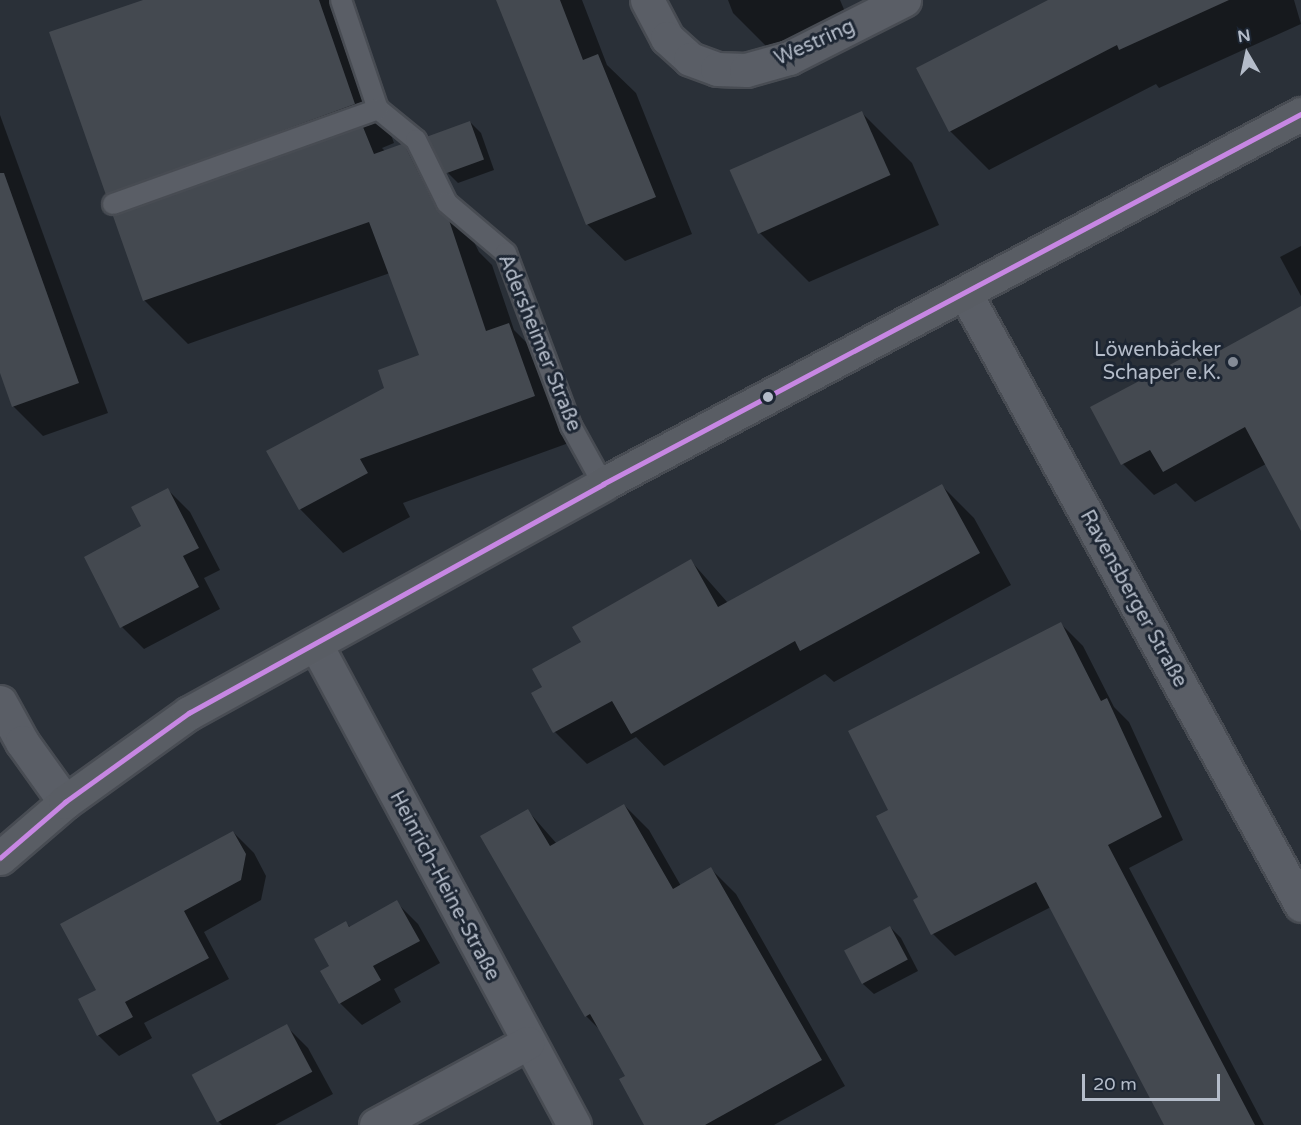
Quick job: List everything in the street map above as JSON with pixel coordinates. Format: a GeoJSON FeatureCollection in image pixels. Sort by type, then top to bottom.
{"type":"FeatureCollection","features":[{"type":"Feature","properties":{"kind":"main road"},"geometry":{"type":"LineString","coordinates":[[0,858],[65,802],[189,713],[316,645],[603,484],[1301,114]]}},
{"type":"Feature","properties":{"kind":"street","name":"Westring"},"geometry":{"type":"LineString","coordinates":[[647,0],[667,38],[690,59],[717,69],[746,70],[789,58],[904,0]]}},
{"type":"Feature","properties":{"kind":"street","name":"Ravensberger Straße"},"geometry":{"type":"LineString","coordinates":[[965,292],[1301,905]]}},
{"type":"Feature","properties":{"kind":"street","name":"Heinrich-Heine-Straße"},"geometry":{"type":"LineString","coordinates":[[316,645],[527,1043],[574,1125]]}},
{"type":"Feature","properties":{"kind":"street"},"geometry":{"type":"LineString","coordinates":[[0,702],[22,742],[65,802]]}},
{"type":"Feature","properties":{"kind":"street"},"geometry":{"type":"LineString","coordinates":[[376,1125],[527,1043]]}},
{"type":"Feature","properties":{"kind":"lane"},"geometry":{"type":"LineString","coordinates":[[113,204],[378,109],[341,0]]}},
{"type":"Feature","properties":{"kind":"lane","name":"Adersheimer Straße"},"geometry":{"type":"LineString","coordinates":[[378,109],[416,140],[447,203],[506,253],[571,426],[603,484]]}},
{"type":"Feature","properties":{"kind":"building"},"geometry":{"type":"Polygon","coordinates":[[[143,0],[319,0],[355,104],[106,195],[49,32],[143,0]]]}},
{"type":"Feature","properties":{"kind":"building"},"geometry":{"type":"Polygon","coordinates":[[[496,0],[560,0],[583,60],[598,54],[656,197],[586,225],[496,0]]]}},
{"type":"Feature","properties":{"kind":"building"},"geometry":{"type":"Polygon","coordinates":[[[1048,0],[1229,0],[1119,50],[1117,45],[949,132],[916,68],[1048,0]]]}},
{"type":"Feature","properties":{"kind":"building"},"geometry":{"type":"Polygon","coordinates":[[[862,111],[890,175],[758,234],[730,170],[862,111]]]}},
{"type":"Feature","properties":{"kind":"building"},"geometry":{"type":"Polygon","coordinates":[[[470,121],[484,160],[441,175],[427,137],[470,121]]]}},
{"type":"Feature","properties":{"kind":"building"},"geometry":{"type":"Polygon","coordinates":[[[363,127],[374,154],[402,144],[406,148],[436,208],[449,220],[486,331],[509,323],[535,396],[360,459],[368,473],[299,510],[266,451],[384,388],[378,370],[419,355],[369,222],[143,301],[113,216],[363,127]]]}},
{"type":"Feature","properties":{"kind":"building"},"geometry":{"type":"Polygon","coordinates":[[[0,173],[4,173],[79,383],[12,407],[0,373],[0,173]]]}},
{"type":"Feature","properties":{"kind":"building"},"geometry":{"type":"Polygon","coordinates":[[[1301,306],[1301,531],[1245,427],[1163,472],[1150,450],[1121,465],[1090,407],[1194,352],[1199,362],[1301,306]]]}},
{"type":"Feature","properties":{"kind":"building"},"geometry":{"type":"Polygon","coordinates":[[[942,484],[980,553],[800,651],[795,641],[631,734],[612,701],[553,733],[531,693],[542,687],[532,669],[581,642],[572,627],[691,559],[718,607],[942,484]]]}},
{"type":"Feature","properties":{"kind":"building"},"geometry":{"type":"Polygon","coordinates":[[[168,488],[199,548],[183,556],[199,587],[120,628],[84,557],[141,526],[131,507],[168,488]]]}},
{"type":"Feature","properties":{"kind":"building"},"geometry":{"type":"Polygon","coordinates":[[[1061,622],[1101,701],[1107,698],[1162,817],[1108,845],[1255,1125],[1164,1125],[1036,882],[931,935],[913,900],[918,897],[876,816],[888,810],[848,731],[1061,622]]]}},
{"type":"Feature","properties":{"kind":"building"},"geometry":{"type":"Polygon","coordinates":[[[624,804],[673,889],[711,867],[822,1060],[705,1125],[644,1125],[619,1079],[625,1076],[590,1014],[585,1017],[480,836],[528,809],[550,846],[624,804]]]}},
{"type":"Feature","properties":{"kind":"building"},"geometry":{"type":"Polygon","coordinates":[[[233,831],[246,854],[241,880],[184,911],[209,958],[125,1002],[133,1017],[97,1036],[78,999],[96,990],[60,924],[233,831]]]}},
{"type":"Feature","properties":{"kind":"building"},"geometry":{"type":"Polygon","coordinates":[[[397,900],[420,941],[373,966],[381,980],[339,1004],[320,971],[329,966],[314,939],[346,921],[349,927],[397,900]]]}},
{"type":"Feature","properties":{"kind":"building"},"geometry":{"type":"Polygon","coordinates":[[[890,926],[908,960],[862,984],[844,950],[890,926]]]}},
{"type":"Feature","properties":{"kind":"building"},"geometry":{"type":"Polygon","coordinates":[[[287,1024],[312,1072],[217,1122],[192,1075],[287,1024]]]}},
{"type":"Feature","properties":{"kind":"transit line","name":"20"},"geometry":{"type":"LineString","coordinates":[[0,858],[65,802],[189,713],[603,484],[1301,114]]}},
{"type":"Feature","properties":{"kind":"place","name":"Löwenbäcker Schaper e.K."},"geometry":{"type":"Point","coordinates":[1233,362]}}]}
